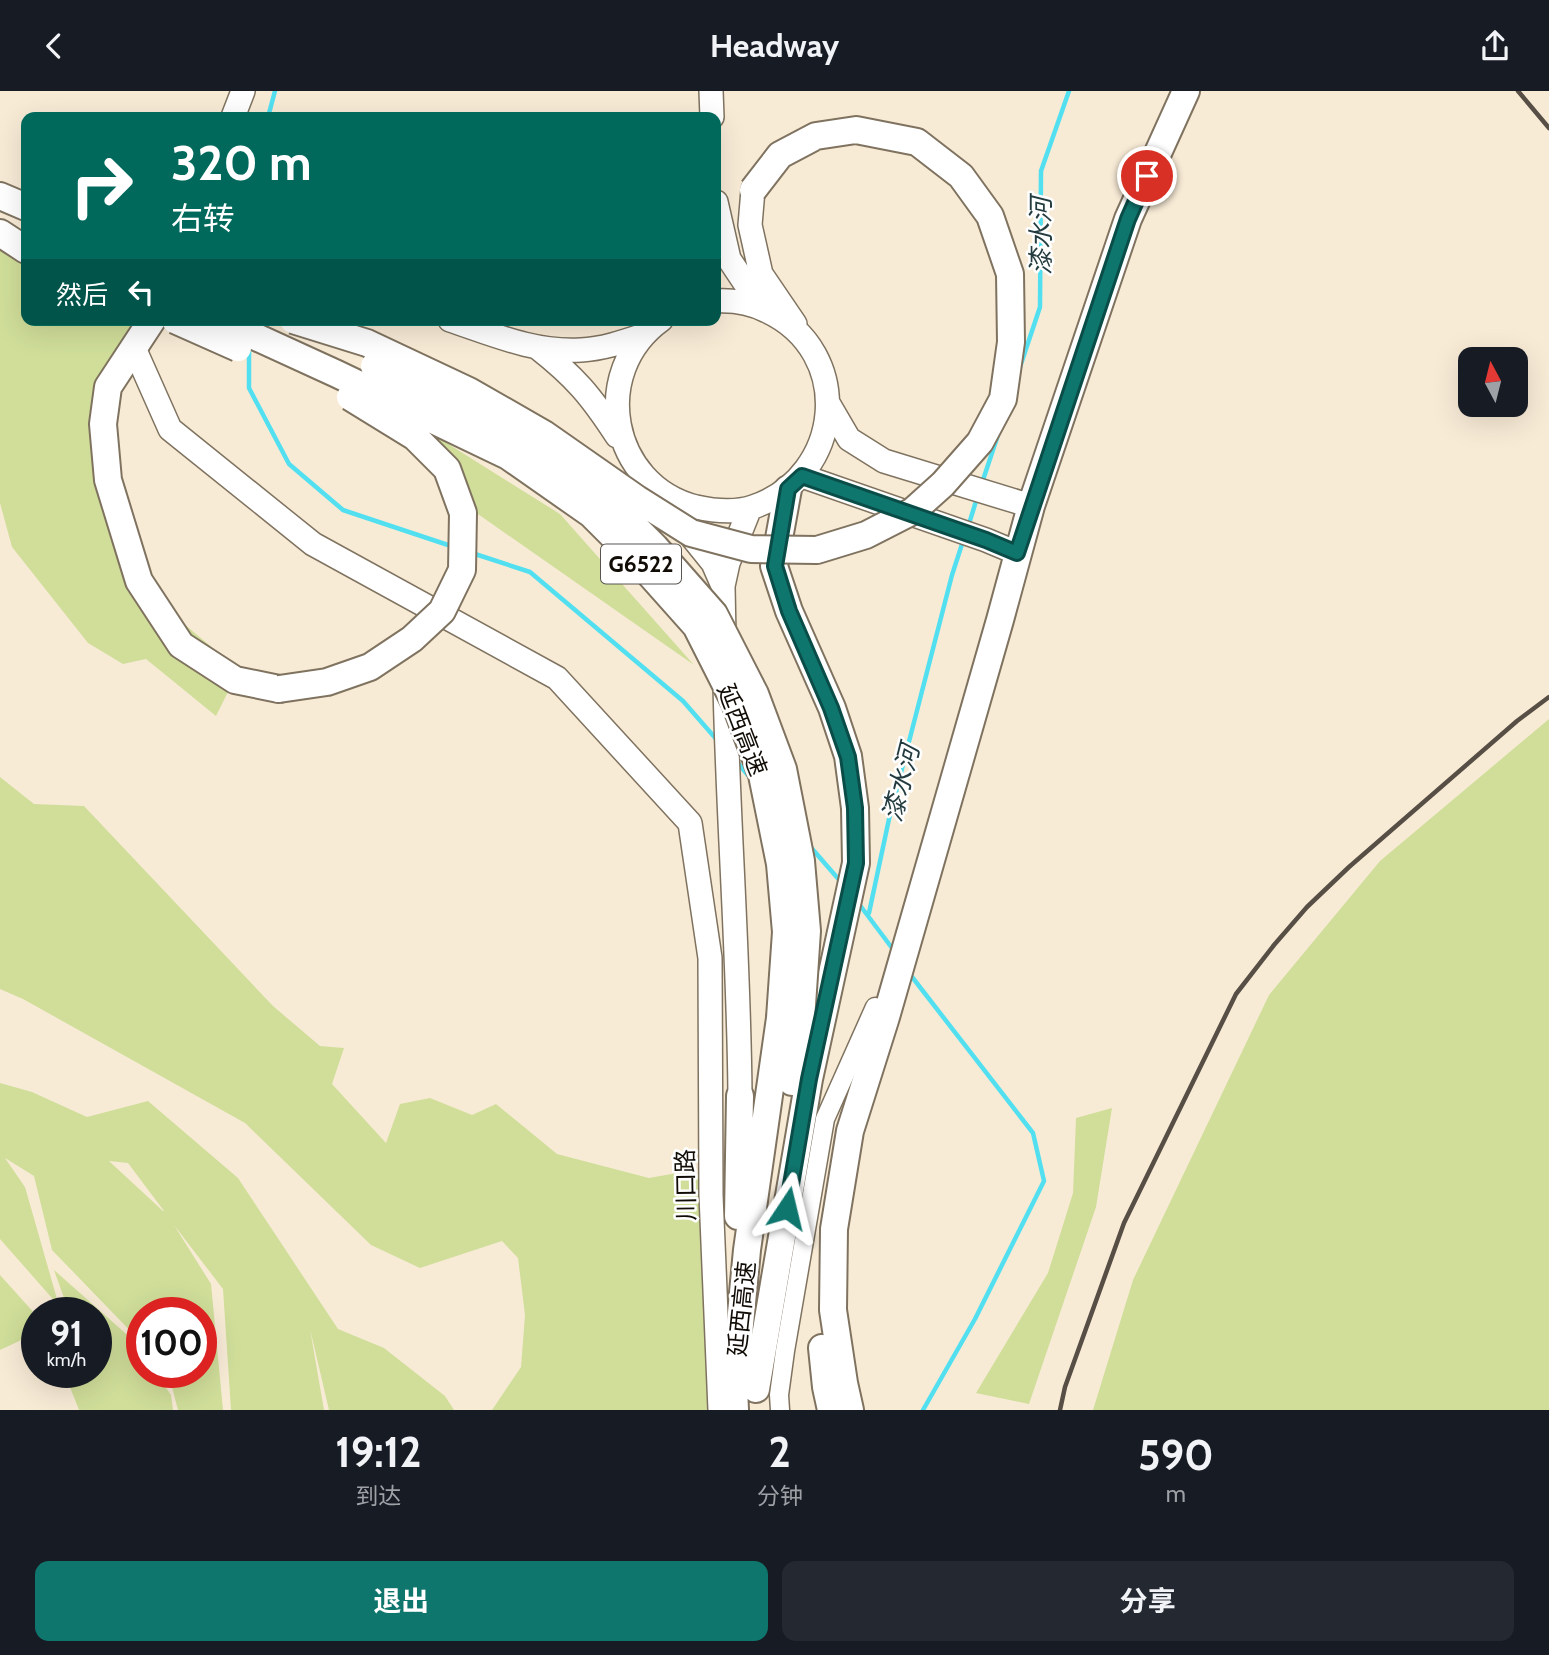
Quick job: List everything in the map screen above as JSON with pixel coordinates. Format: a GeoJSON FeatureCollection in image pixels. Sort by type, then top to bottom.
{"type":"FeatureCollection","features":[{"type":"Feature","properties":{"kind":"highway"},"geometry":{"type":"LineString","coordinates":[[831,1410],[818,1314],[822,1238],[833,1153],[875,1007],[1031,506],[1128,219],[1186,91]]}},
{"type":"Feature","properties":{"kind":"highway"},"geometry":{"type":"LineString","coordinates":[[312,326],[367,343],[469,391],[544,434],[691,533],[751,549],[817,550],[866,535],[913,511],[943,484],[980,442],[1003,399],[1011,342],[1010,274],[990,216],[961,176],[917,142],[856,130],[816,136],[780,155],[753,190]]}},
{"type":"Feature","properties":{"kind":"highway"},"geometry":{"type":"LineString","coordinates":[[0,195],[21,205]]}},
{"type":"Feature","properties":{"kind":"highway"},"geometry":{"type":"LineString","coordinates":[[0,221],[21,231]]}},
{"type":"Feature","properties":{"kind":"highway"},"geometry":{"type":"LineString","coordinates":[[0,233],[21,247]]}},
{"type":"Feature","properties":{"kind":"highway"},"geometry":{"type":"LineString","coordinates":[[148,326],[108,387],[103,424],[108,480],[139,581],[181,645],[234,680],[279,689],[327,682],[370,667],[412,639],[442,611],[462,570],[463,513],[447,469],[415,437],[361,402],[189,326]]}},
{"type":"Feature","properties":{"kind":"highway","name":"延西高速"},"geometry":{"type":"LineString","coordinates":[[232,326],[508,456],[591,514],[639,562],[696,626],[735,703],[762,775],[780,863],[790,1019]]}},
{"type":"Feature","properties":{"kind":"highway","name":"延西高速"},"geometry":{"type":"LineString","coordinates":[[299,326],[537,453],[607,499],[655,547],[714,614],[755,694],[783,769],[801,861],[807,932],[747,1250],[740,1401]]}},
{"type":"Feature","properties":{"kind":"highway"},"geometry":{"type":"LineString","coordinates":[[740,1401],[856,863],[855,808],[848,757],[831,708],[789,611],[775,566],[795,482]]}},
{"type":"Feature","properties":{"kind":"highway"},"geometry":{"type":"LineString","coordinates":[[850,1410],[833,1310],[834,1229],[850,1131],[886,1017],[995,618]]}},
{"type":"Feature","properties":{"kind":"highway"},"geometry":{"type":"LineString","coordinates":[[740,1096],[740,1401]]}},
{"type":"Feature","properties":{"kind":"main road"},"geometry":{"type":"LineString","coordinates":[[235,112],[243,91]]}},
{"type":"Feature","properties":{"kind":"main road"},"geometry":{"type":"LineString","coordinates":[[711,91],[712,112]]}},
{"type":"Feature","properties":{"kind":"main road"},"geometry":{"type":"LineString","coordinates":[[650,483],[680,502],[714,511],[750,508],[770,500],[795,482],[817,454],[826,430],[828,403],[824,376],[813,350],[761,274],[750,225],[753,190]]}},
{"type":"Feature","properties":{"kind":"main road"},"geometry":{"type":"LineString","coordinates":[[721,224],[729,259],[747,286],[798,331],[813,350]]}},
{"type":"Feature","properties":{"kind":"main road"},"geometry":{"type":"LineString","coordinates":[[721,301],[755,305],[779,317]]}},
{"type":"Feature","properties":{"kind":"main road"},"geometry":{"type":"LineString","coordinates":[[469,326],[538,348],[580,351],[611,345],[652,328]]}},
{"type":"Feature","properties":{"kind":"main road"},"geometry":{"type":"LineString","coordinates":[[625,447],[617,419],[618,389],[627,360],[652,328]]}},
{"type":"Feature","properties":{"kind":"main road"},"geometry":{"type":"LineString","coordinates":[[134,348],[170,429],[313,544],[557,678],[690,823],[710,958]]}},
{"type":"Feature","properties":{"kind":"main road"},"geometry":{"type":"LineString","coordinates":[[538,348],[570,374],[594,399],[636,466],[713,563],[723,586]]}},
{"type":"Feature","properties":{"kind":"main road"},"geometry":{"type":"LineString","coordinates":[[828,403],[849,439],[884,461],[1031,506]]}},
{"type":"Feature","properties":{"kind":"main road"},"geometry":{"type":"LineString","coordinates":[[795,482],[859,497],[1017,553]]}},
{"type":"Feature","properties":{"kind":"main road"},"geometry":{"type":"LineString","coordinates":[[740,1096],[739,987],[727,799],[723,586],[728,563],[750,508]]}},
{"type":"Feature","properties":{"kind":"main road"},"geometry":{"type":"LineString","coordinates":[[710,958],[734,893]]}},
{"type":"Feature","properties":{"kind":"main road","name":"川口路"},"geometry":{"type":"LineString","coordinates":[[710,958],[711,1195],[740,1401]]}},
{"type":"Feature","properties":{"kind":"street"},"geometry":{"type":"LineString","coordinates":[[780,1410],[779,1395],[785,1351],[825,1119],[875,1007]]}},
{"type":"Feature","properties":{"kind":"green space"},"geometry":{"type":"Polygon","coordinates":[[[0,236],[21,246],[21,326],[136,326],[102,393],[104,473],[165,608],[239,670],[216,716],[146,659],[123,664],[88,643],[12,547],[0,503],[0,236]]]}},
{"type":"Feature","properties":{"kind":"green space"},"geometry":{"type":"Polygon","coordinates":[[[418,425],[560,514],[694,665],[465,505],[418,425]]]}},
{"type":"Feature","properties":{"kind":"green space"},"geometry":{"type":"Polygon","coordinates":[[[1549,719],[1549,1410],[1093,1410],[1133,1280],[1269,995],[1380,861],[1549,719]]]}},
{"type":"Feature","properties":{"kind":"green space"},"geometry":{"type":"Polygon","coordinates":[[[0,777],[34,804],[84,806],[273,1006],[320,1046],[344,1048],[332,1084],[386,1143],[400,1104],[430,1098],[472,1115],[496,1104],[557,1154],[649,1178],[683,1172],[705,1178],[708,1410],[492,1410],[521,1367],[525,1315],[518,1258],[502,1241],[420,1268],[371,1245],[245,1123],[23,999],[0,989],[0,777]]]}},
{"type":"Feature","properties":{"kind":"green space"},"geometry":{"type":"Polygon","coordinates":[[[0,1083],[32,1092],[87,1117],[148,1101],[238,1178],[338,1329],[384,1348],[445,1396],[454,1410],[329,1410],[310,1329],[324,1410],[231,1410],[223,1289],[174,1225],[211,1284],[212,1297],[126,1297],[126,1326],[112,1312],[112,1297],[97,1297],[52,1250],[34,1176],[5,1158],[25,1187],[56,1297],[51,1297],[0,1239],[0,1083]],[[109,1161],[163,1211],[128,1163],[109,1161]]]}},
{"type":"Feature","properties":{"kind":"green space"},"geometry":{"type":"Polygon","coordinates":[[[1112,1108],[1096,1207],[1029,1404],[976,1393],[1048,1273],[1073,1193],[1076,1118],[1112,1108]]]}},
{"type":"Feature","properties":{"kind":"green space"},"geometry":{"type":"Polygon","coordinates":[[[54,1270],[84,1297],[64,1297],[54,1270]]]}},
{"type":"Feature","properties":{"kind":"green space"},"geometry":{"type":"Polygon","coordinates":[[[0,1275],[21,1298],[21,1340],[0,1350],[0,1275]]]}},
{"type":"Feature","properties":{"kind":"green space"},"geometry":{"type":"Polygon","coordinates":[[[112,1321],[126,1334],[126,1388],[166,1388],[171,1395],[173,1410],[79,1410],[70,1388],[112,1388],[112,1321]]]}},
{"type":"Feature","properties":{"kind":"green space"},"geometry":{"type":"Polygon","coordinates":[[[217,1347],[223,1410],[178,1410],[172,1388],[217,1388],[217,1347]]]}},
{"type":"Feature","properties":{"kind":"waterway"},"geometry":{"type":"LineString","coordinates":[[269,112],[275,91]]}},
{"type":"Feature","properties":{"kind":"waterway","name":"漆水河"},"geometry":{"type":"LineString","coordinates":[[1019,370],[1040,307],[1041,171],[1069,91]]}},
{"type":"Feature","properties":{"kind":"waterway"},"geometry":{"type":"LineString","coordinates":[[249,351],[249,388],[289,464],[343,510],[454,547]]}},
{"type":"Feature","properties":{"kind":"waterway","name":"漆水河"},"geometry":{"type":"LineString","coordinates":[[982,483],[998,435]]}},
{"type":"Feature","properties":{"kind":"waterway","name":"漆水河"},"geometry":{"type":"LineString","coordinates":[[968,527],[977,498]]}},
{"type":"Feature","properties":{"kind":"waterway","name":"漆水河"},"geometry":{"type":"LineString","coordinates":[[869,913],[889,819],[964,538]]}},
{"type":"Feature","properties":{"kind":"waterway"},"geometry":{"type":"LineString","coordinates":[[472,553],[530,572],[683,701],[717,740]]}},
{"type":"Feature","properties":{"kind":"waterway"},"geometry":{"type":"LineString","coordinates":[[737,762],[752,780]]}},
{"type":"Feature","properties":{"kind":"waterway"},"geometry":{"type":"LineString","coordinates":[[808,844],[841,882]]}},
{"type":"Feature","properties":{"kind":"waterway","name":"漆水河"},"geometry":{"type":"LineString","coordinates":[[856,900],[895,952]]}},
{"type":"Feature","properties":{"kind":"waterway","name":"漆水河"},"geometry":{"type":"LineString","coordinates":[[909,973],[1033,1133],[1044,1181],[975,1319],[923,1410]]}},
{"type":"Feature","properties":{"kind":"railway"},"geometry":{"type":"LineString","coordinates":[[1518,91],[1549,128]]}},
{"type":"Feature","properties":{"kind":"railway"},"geometry":{"type":"LineString","coordinates":[[1060,1410],[1065,1387],[1124,1223],[1236,994],[1307,907],[1349,867],[1517,721],[1549,697]]}},
{"type":"Feature","properties":{"kind":"route"},"geometry":{"type":"LineString","coordinates":[[787,1208],[809,1079],[856,863],[855,808],[848,757],[831,708],[789,611],[775,566],[788,489],[802,476],[1017,553],[1128,219],[1147,176]]}}]}
